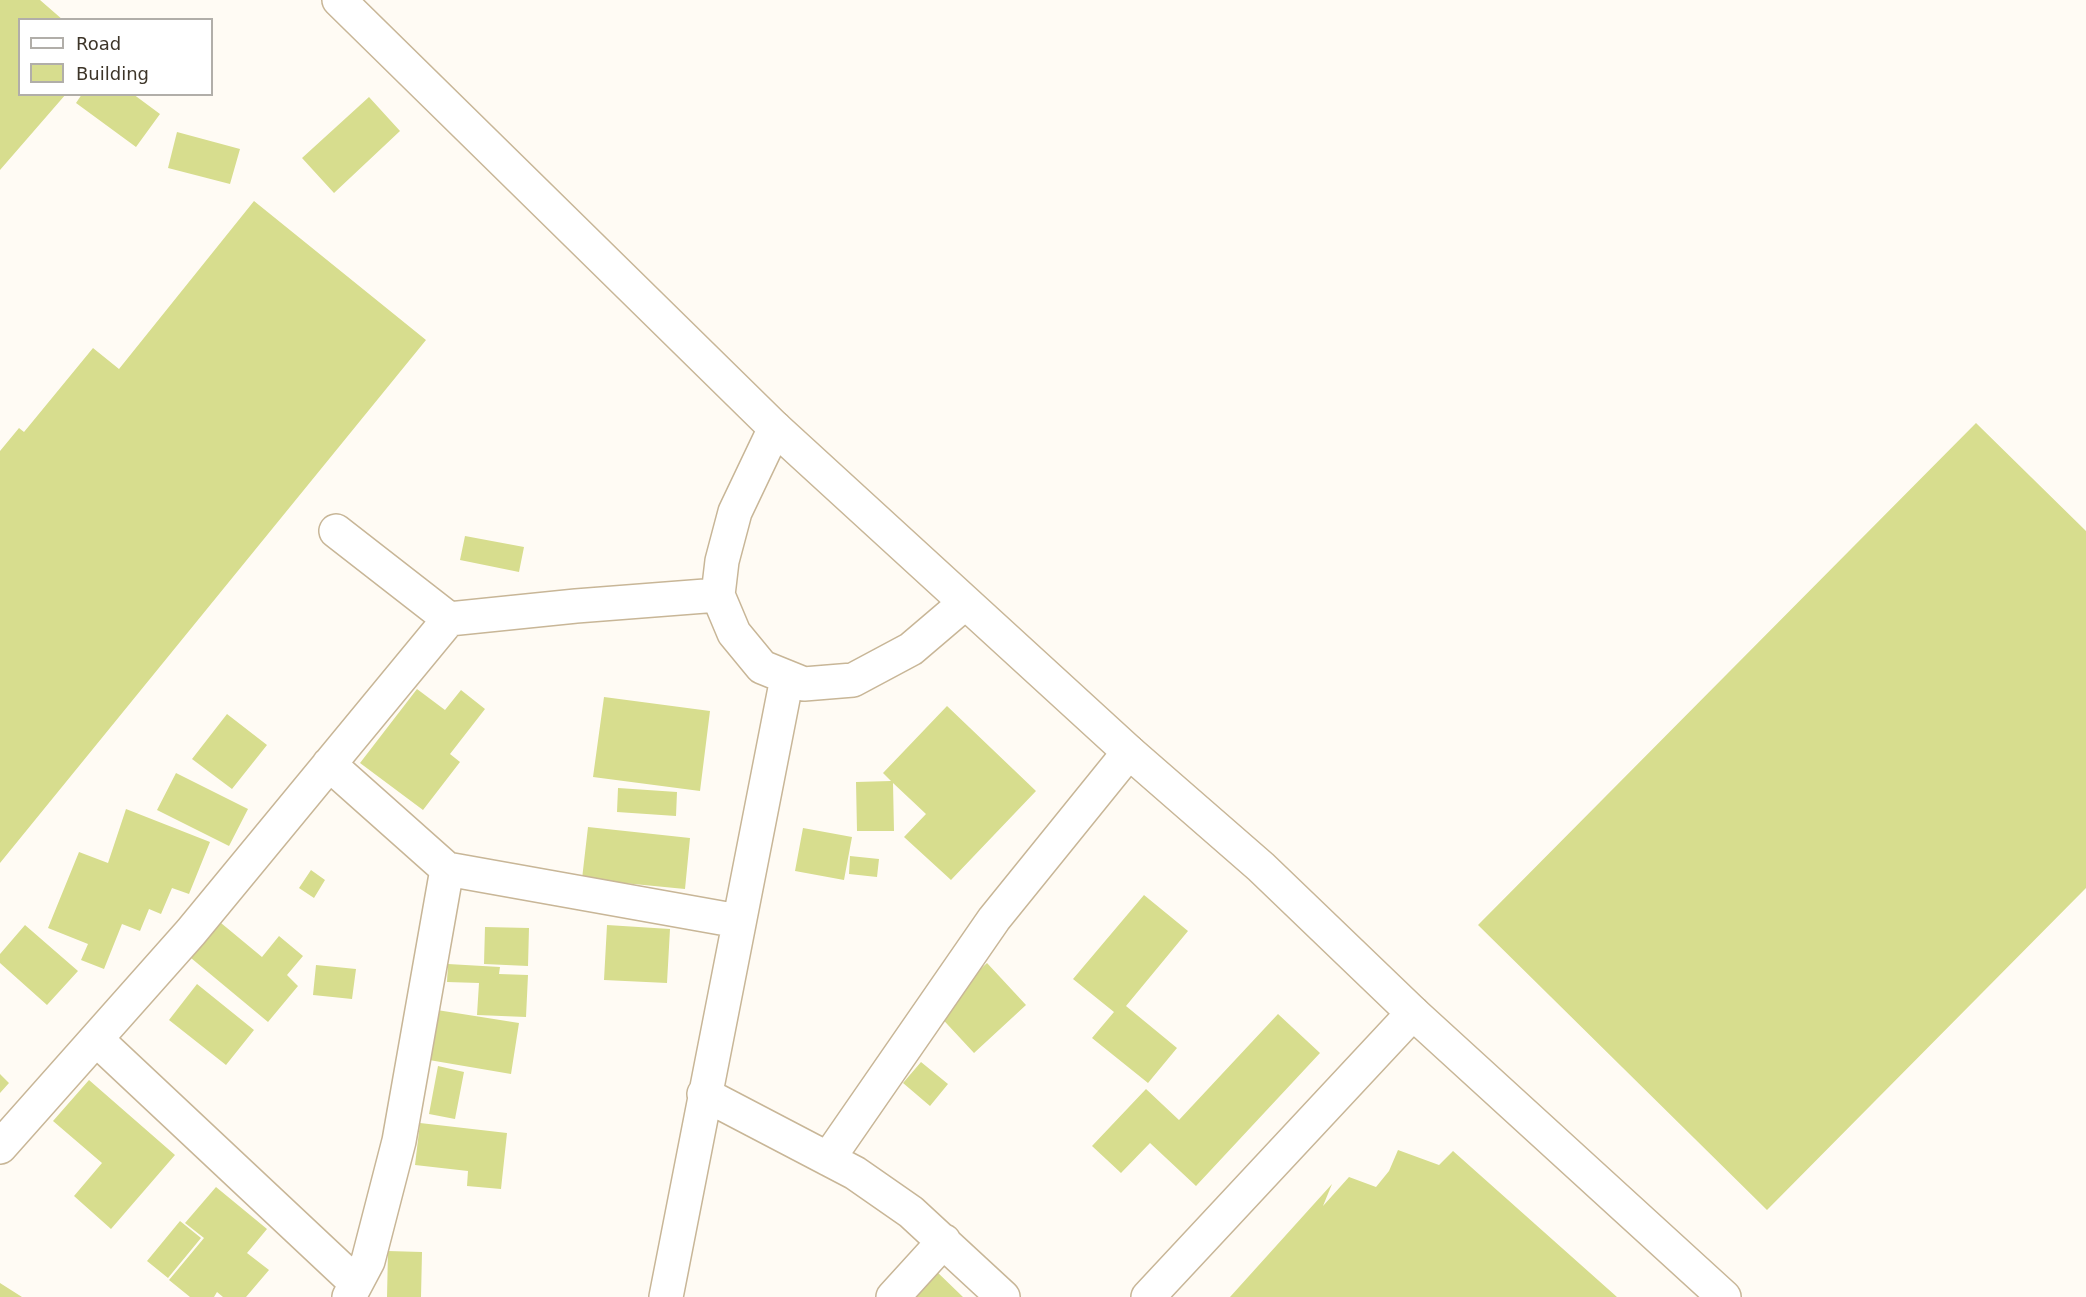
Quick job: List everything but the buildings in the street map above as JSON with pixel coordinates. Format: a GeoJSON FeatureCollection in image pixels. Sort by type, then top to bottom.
{"type":"FeatureCollection","features":[{"type":"Feature","properties":{"kind":"street"},"geometry":{"type":"LineString","coordinates":[[339,0],[775,428],[1129,753],[1262,867],[1413,1013],[1724,1297]]}},
{"type":"Feature","properties":{"kind":"street"},"geometry":{"type":"LineString","coordinates":[[775,428],[735,512],[722,561],[718,595],[734,633],[762,667],[804,684],[853,680],[911,649],[965,603]]}},
{"type":"Feature","properties":{"kind":"street"},"geometry":{"type":"LineString","coordinates":[[336,531],[449,619],[718,595]]}},
{"type":"Feature","properties":{"kind":"street"},"geometry":{"type":"LineString","coordinates":[[0,1147],[191,932],[449,619]]}},
{"type":"Feature","properties":{"kind":"street"},"geometry":{"type":"LineString","coordinates":[[666,1297],[787,678]]}},
{"type":"Feature","properties":{"kind":"street"},"geometry":{"type":"LineString","coordinates":[[828,1159],[994,919],[1129,753]]}},
{"type":"Feature","properties":{"kind":"street"},"geometry":{"type":"LineString","coordinates":[[329,764],[447,869],[738,921]]}},
{"type":"Feature","properties":{"kind":"street"},"geometry":{"type":"LineString","coordinates":[[96,1039],[353,1290],[368,1261],[399,1141],[447,869]]}},
{"type":"Feature","properties":{"kind":"street"},"geometry":{"type":"LineString","coordinates":[[1148,1297],[1413,1013]]}},
{"type":"Feature","properties":{"kind":"street"},"geometry":{"type":"LineString","coordinates":[[704,1094],[855,1173],[911,1212],[1003,1297]]}},
{"type":"Feature","properties":{"kind":"street"},"geometry":{"type":"LineString","coordinates":[[893,1297],[944,1241]]}}]}
